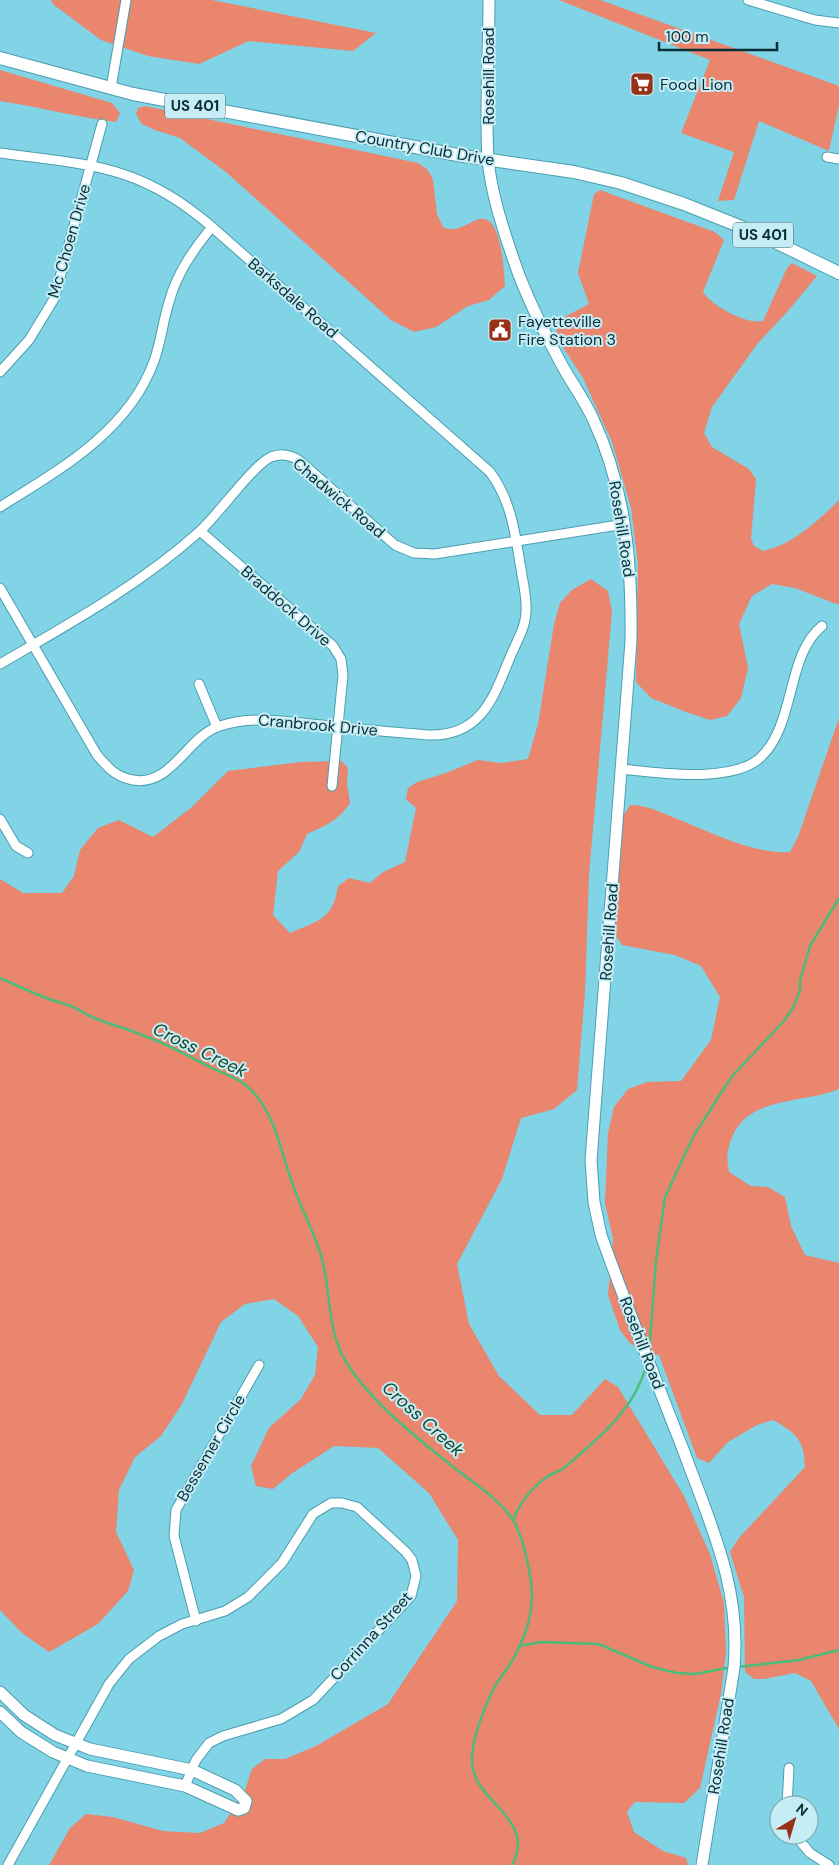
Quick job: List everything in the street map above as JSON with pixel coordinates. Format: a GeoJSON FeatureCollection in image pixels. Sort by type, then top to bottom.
{"type":"FeatureCollection","features":[{"type":"Feature","properties":{"kind":"main road","name":"Rosehill Road"},"geometry":{"type":"LineString","coordinates":[[489,0],[488,160],[496,201],[514,263],[535,311],[593,418],[606,448],[625,524],[632,608],[622,769],[591,1160],[592,1181],[601,1235],[719,1547],[734,1604],[736,1640],[734,1668],[702,1865]]}},
{"type":"Feature","properties":{"kind":"main road","name":"Country Club Drive"},"geometry":{"type":"LineString","coordinates":[[0,58],[133,94],[488,160],[574,172],[648,191],[759,234],[839,273]]}},
{"type":"Feature","properties":{"kind":"main road"},"geometry":{"type":"LineString","coordinates":[[0,1692],[24,1715],[41,1727],[76,1744],[192,1770],[243,1796],[246,1801],[244,1808],[238,1810],[185,1786],[87,1766],[39,1745],[0,1712]]}},
{"type":"Feature","properties":{"kind":"street"},"geometry":{"type":"LineString","coordinates":[[110,88],[126,0]]}},
{"type":"Feature","properties":{"kind":"street"},"geometry":{"type":"LineString","coordinates":[[748,0],[815,20],[839,23]]}},
{"type":"Feature","properties":{"kind":"street","name":"Mc Choen Drive"},"geometry":{"type":"LineString","coordinates":[[0,372],[29,340],[54,299],[102,124]]}},
{"type":"Feature","properties":{"kind":"street","name":"Barksdale Road"},"geometry":{"type":"LineString","coordinates":[[0,153],[112,169],[152,184],[189,207],[482,465],[504,495],[513,520],[516,541]]}},
{"type":"Feature","properties":{"kind":"street"},"geometry":{"type":"LineString","coordinates":[[827,157],[839,159]]}},
{"type":"Feature","properties":{"kind":"street"},"geometry":{"type":"LineString","coordinates":[[0,507],[49,476],[103,435],[131,403],[154,361],[169,301],[179,274],[195,247],[212,227]]}},
{"type":"Feature","properties":{"kind":"street","name":"Chadwick Road"},"geometry":{"type":"LineString","coordinates":[[0,664],[116,596],[200,531],[261,464],[275,456],[285,455],[300,461],[390,542],[404,550],[425,555],[625,524]]}},
{"type":"Feature","properties":{"kind":"street","name":"Braddock Drive"},"geometry":{"type":"LineString","coordinates":[[200,531],[336,650],[343,670],[332,786]]}},
{"type":"Feature","properties":{"kind":"street","name":"Cranbrook Drive"},"geometry":{"type":"LineString","coordinates":[[0,588],[97,755],[116,775],[136,781],[157,778],[200,738],[217,727],[240,721],[261,719],[442,736],[462,728],[488,707],[526,618],[526,602],[516,541]]}},
{"type":"Feature","properties":{"kind":"street"},"geometry":{"type":"LineString","coordinates":[[622,769],[654,773],[727,774],[740,770],[762,756],[780,728],[800,658],[811,638],[822,626]]}},
{"type":"Feature","properties":{"kind":"street"},"geometry":{"type":"LineString","coordinates":[[199,684],[217,727]]}},
{"type":"Feature","properties":{"kind":"street"},"geometry":{"type":"LineString","coordinates":[[0,819],[16,846],[28,854]]}},
{"type":"Feature","properties":{"kind":"street","name":"Bessemer Circle"},"geometry":{"type":"LineString","coordinates":[[196,1621],[174,1536],[176,1510],[259,1365]]}},
{"type":"Feature","properties":{"kind":"street","name":"Corrinna Street"},"geometry":{"type":"LineString","coordinates":[[8,1865],[109,1684],[129,1659],[172,1628],[225,1611],[260,1587],[285,1559],[313,1514],[331,1503],[347,1504],[362,1510],[406,1552],[414,1565],[416,1581],[411,1596],[313,1700],[281,1719],[218,1738],[202,1751],[185,1786]]}},
{"type":"Feature","properties":{"kind":"street"},"geometry":{"type":"LineString","coordinates":[[788,1795],[789,1768]]}},
{"type":"Feature","properties":{"kind":"street"},"geometry":{"type":"LineString","coordinates":[[804,1845],[810,1852],[829,1865]]}},
{"type":"Feature","properties":{"kind":"shaded area"},"geometry":{"type":"Polygon","coordinates":[[[51,0],[212,0],[376,33],[353,51],[249,41],[199,64],[148,56],[101,40],[54,5],[51,0]]]}},
{"type":"Feature","properties":{"kind":"shaded area"},"geometry":{"type":"Polygon","coordinates":[[[559,0],[600,0],[839,86],[839,105],[829,151],[759,121],[734,200],[718,201],[734,152],[681,133],[710,60],[559,0]]]}},
{"type":"Feature","properties":{"kind":"shaded area"},"geometry":{"type":"Polygon","coordinates":[[[0,70],[112,103],[120,113],[116,122],[0,101],[0,70]]]}},
{"type":"Feature","properties":{"kind":"shaded area"},"geometry":{"type":"Polygon","coordinates":[[[145,106],[418,163],[428,170],[433,180],[437,214],[443,227],[448,229],[458,228],[480,219],[487,220],[493,225],[500,245],[505,286],[489,300],[468,306],[436,327],[414,332],[391,320],[226,172],[180,138],[142,124],[136,114],[138,108],[145,106]]]}},
{"type":"Feature","properties":{"kind":"shaded area"},"geometry":{"type":"Polygon","coordinates":[[[600,190],[715,232],[724,240],[703,292],[714,303],[739,317],[763,321],[787,268],[792,263],[817,276],[758,343],[712,407],[704,433],[712,447],[749,469],[756,479],[751,539],[754,546],[763,551],[794,538],[813,524],[839,500],[839,605],[795,588],[772,584],[752,596],[739,624],[748,668],[741,698],[727,716],[710,720],[651,698],[636,682],[638,564],[631,508],[612,442],[583,378],[559,341],[555,322],[589,304],[578,273],[594,194],[600,190]]]}},
{"type":"Feature","properties":{"kind":"shaded area"},"geometry":{"type":"Polygon","coordinates":[[[591,579],[608,591],[612,612],[589,875],[585,993],[577,1090],[554,1109],[521,1118],[502,1179],[457,1264],[469,1324],[499,1376],[540,1415],[572,1415],[605,1379],[618,1387],[684,1496],[710,1554],[724,1603],[726,1653],[721,1694],[700,1788],[684,1803],[635,1802],[627,1812],[634,1832],[663,1851],[686,1858],[688,1865],[49,1865],[70,1828],[86,1814],[113,1817],[163,1831],[200,1833],[224,1823],[245,1790],[252,1769],[265,1759],[285,1759],[316,1746],[388,1704],[457,1601],[458,1540],[429,1493],[378,1448],[334,1446],[291,1474],[273,1489],[256,1486],[251,1466],[269,1428],[301,1399],[315,1375],[318,1347],[298,1316],[274,1299],[245,1304],[221,1322],[182,1404],[161,1436],[135,1457],[119,1490],[116,1532],[134,1570],[128,1591],[98,1624],[49,1652],[22,1633],[0,1610],[0,879],[23,893],[62,893],[74,876],[80,850],[98,828],[119,820],[153,837],[192,807],[228,771],[301,762],[342,761],[348,768],[347,783],[350,803],[336,818],[307,834],[299,852],[278,871],[273,915],[290,933],[317,921],[332,906],[338,886],[349,878],[370,883],[383,872],[405,862],[416,808],[406,799],[408,788],[417,782],[478,760],[501,763],[528,759],[538,724],[554,624],[560,603],[572,590],[591,579]]]}},
{"type":"Feature","properties":{"kind":"shaded area"},"geometry":{"type":"Polygon","coordinates":[[[839,718],[839,1089],[825,1094],[765,1107],[752,1113],[741,1122],[733,1135],[727,1157],[729,1172],[751,1186],[768,1187],[785,1197],[791,1226],[805,1255],[839,1263],[839,1729],[811,1681],[795,1673],[754,1679],[745,1672],[744,1597],[730,1552],[738,1539],[805,1467],[803,1450],[800,1443],[793,1433],[773,1420],[757,1425],[728,1442],[709,1463],[697,1458],[659,1355],[646,1354],[629,1342],[620,1330],[608,1295],[613,1239],[605,1203],[608,1133],[614,1107],[628,1089],[647,1082],[681,1081],[711,1040],[720,997],[701,966],[675,955],[622,945],[615,934],[623,816],[630,805],[642,806],[747,846],[776,852],[790,852],[798,837],[839,718]]]}},
{"type":"Feature","properties":{"kind":"waterway"},"geometry":{"type":"LineString","coordinates":[[649,1353],[656,1261],[665,1197],[693,1137],[721,1093],[734,1074],[784,1021],[794,1006],[800,990],[800,980],[810,946],[839,898]]}},
{"type":"Feature","properties":{"kind":"waterway","name":"Cross Creek"},"geometry":{"type":"LineString","coordinates":[[0,978],[43,997],[71,1006],[89,1016],[159,1042],[233,1077],[248,1087],[258,1098],[272,1123],[291,1180],[317,1242],[325,1272],[332,1325],[346,1362],[369,1393],[399,1422],[496,1500],[513,1520],[522,1542],[528,1566],[532,1603],[525,1633],[517,1652],[495,1686],[482,1715],[476,1732],[472,1758],[474,1774],[481,1787],[510,1821],[516,1834],[518,1848],[512,1865]]}},
{"type":"Feature","properties":{"kind":"waterway"},"geometry":{"type":"LineString","coordinates":[[513,1521],[522,1502],[536,1486],[564,1468],[613,1423],[633,1396],[641,1382],[646,1366]]}},
{"type":"Feature","properties":{"kind":"waterway"},"geometry":{"type":"LineString","coordinates":[[519,1646],[541,1642],[599,1644],[652,1667],[677,1673],[695,1674],[732,1667]]}},
{"type":"Feature","properties":{"kind":"waterway"},"geometry":{"type":"LineString","coordinates":[[737,1667],[799,1660],[839,1650]]}},
{"type":"Feature","properties":{"kind":"place","name":"Food Lion"},"geometry":{"type":"Point","coordinates":[642,84]}},
{"type":"Feature","properties":{"kind":"place","name":"Fayetteville Fire Station 3"},"geometry":{"type":"Point","coordinates":[500,330]}}]}
